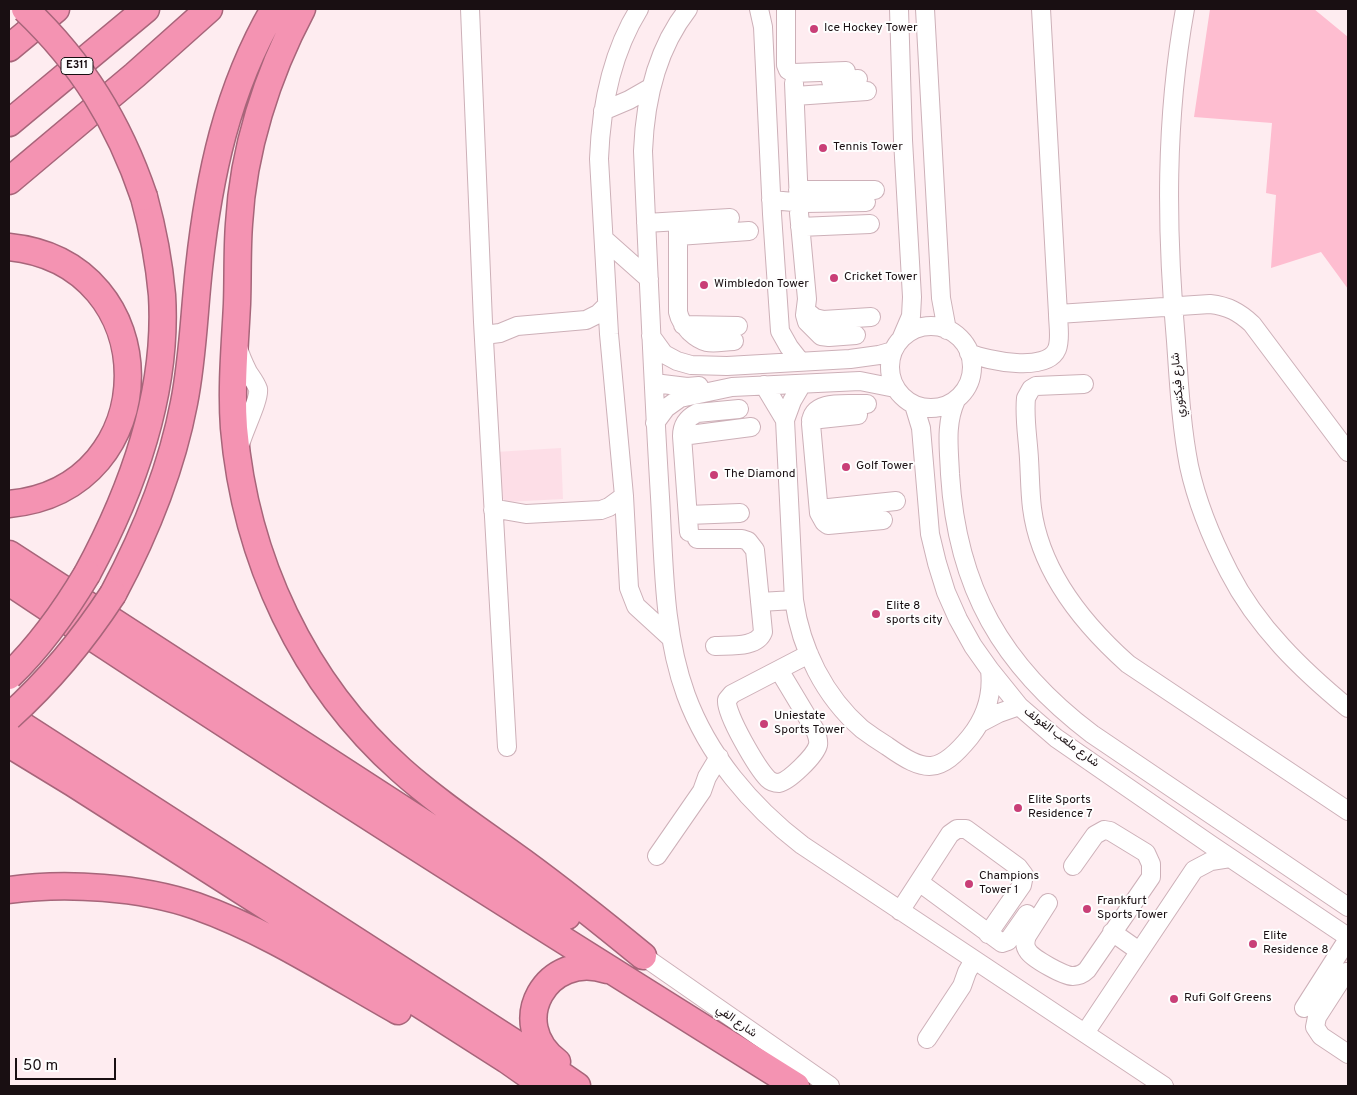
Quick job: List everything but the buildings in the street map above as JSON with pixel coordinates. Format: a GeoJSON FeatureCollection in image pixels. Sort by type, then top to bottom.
{"type":"FeatureCollection","features":[{"type":"Feature","properties":{"kind":"highway"},"geometry":{"type":"LineString","coordinates":[[9,676],[58,619],[87,574],[108,536],[133,477],[144,439],[156,384],[162,321],[162,296],[156,246],[144,198],[126,148],[101,101],[66,53],[25,9]]}},
{"type":"Feature","properties":{"kind":"highway"},"geometry":{"type":"LineString","coordinates":[[9,48],[56,9]]}},
{"type":"Feature","properties":{"kind":"highway","name":"E311"},"geometry":{"type":"LineString","coordinates":[[9,123],[146,9]]}},
{"type":"Feature","properties":{"kind":"highway"},"geometry":{"type":"LineString","coordinates":[[9,181],[135,75],[209,9]]}},
{"type":"Feature","properties":{"kind":"highway"},"geometry":{"type":"LineString","coordinates":[[274,9],[243,72],[216,155],[202,239],[190,370],[177,437],[168,469],[144,533],[113,594],[67,658],[26,702],[9,717],[78,774],[544,1086]]}},
{"type":"Feature","properties":{"kind":"highway"},"geometry":{"type":"LineString","coordinates":[[302,9],[281,52],[260,110],[246,168],[239,224],[233,396],[238,458],[249,518],[268,576],[293,632],[312,666],[342,708],[379,750],[421,788],[543,877],[643,956]]}},
{"type":"Feature","properties":{"kind":"highway"},"geometry":{"type":"LineString","coordinates":[[9,247],[51,257],[72,268],[90,283],[105,302],[117,322],[123,337],[128,368],[128,392],[122,415],[113,437],[100,457],[64,487],[34,500],[9,504]]}},
{"type":"Feature","properties":{"kind":"highway"},"geometry":{"type":"LineString","coordinates":[[9,554],[171,675],[613,972],[796,1086]]}},
{"type":"Feature","properties":{"kind":"highway"},"geometry":{"type":"LineString","coordinates":[[9,582],[171,675],[569,917],[643,956]]}},
{"type":"Feature","properties":{"kind":"highway"},"geometry":{"type":"LineString","coordinates":[[9,744],[78,774],[513,1042],[577,1086]]}},
{"type":"Feature","properties":{"kind":"highway"},"geometry":{"type":"LineString","coordinates":[[9,890],[64,886],[135,891],[195,906],[260,933],[489,1062],[538,1086]]}},
{"type":"Feature","properties":{"kind":"highway"},"geometry":{"type":"LineString","coordinates":[[586,1086],[543,1051],[535,1035],[534,1008],[546,984],[560,973],[586,966],[613,972]]}},
{"type":"Feature","properties":{"kind":"street"},"geometry":{"type":"LineString","coordinates":[[470,9],[483,329],[507,747]]}},
{"type":"Feature","properties":{"kind":"street"},"geometry":{"type":"LineString","coordinates":[[688,9],[662,52],[650,88],[644,118],[642,151],[662,534],[668,614],[678,669],[686,695],[697,720],[740,787],[761,811],[802,845],[1164,1086]]}},
{"type":"Feature","properties":{"kind":"street"},"geometry":{"type":"LineString","coordinates":[[759,9],[763,27],[780,331],[788,347],[800,361]]}},
{"type":"Feature","properties":{"kind":"street"},"geometry":{"type":"LineString","coordinates":[[651,336],[659,348],[677,361],[691,365],[727,366],[850,359],[879,355],[898,344],[912,330],[936,326],[948,330],[960,338],[969,353],[972,370],[964,391],[956,400],[936,408],[914,405],[906,401],[895,388],[890,370],[898,344],[911,316],[912,297],[903,140],[899,9]]}},
{"type":"Feature","properties":{"kind":"street"},"geometry":{"type":"LineString","coordinates":[[925,9],[941,298],[948,330]]}},
{"type":"Feature","properties":{"kind":"street"},"geometry":{"type":"LineString","coordinates":[[969,353],[986,360],[1003,362],[1040,361],[1053,355],[1058,342],[1041,9]]}},
{"type":"Feature","properties":{"kind":"street","name":"شارع فيكتوري"},"geometry":{"type":"LineString","coordinates":[[1185,9],[1172,101],[1168,160],[1168,220],[1172,306],[1189,467],[1200,504],[1230,574],[1268,630],[1290,656],[1348,708]]}},
{"type":"Feature","properties":{"kind":"street"},"geometry":{"type":"LineString","coordinates":[[634,12],[614,61],[604,111],[599,159],[607,305],[624,496],[630,594],[636,606],[671,638]]}},
{"type":"Feature","properties":{"kind":"street"},"geometry":{"type":"LineString","coordinates":[[763,27],[787,17],[786,66],[790,72],[857,80],[794,90],[766,90]]}},
{"type":"Feature","properties":{"kind":"street"},"geometry":{"type":"LineString","coordinates":[[604,111],[650,88]]}},
{"type":"Feature","properties":{"kind":"street"},"geometry":{"type":"LineString","coordinates":[[794,90],[799,208],[807,299],[807,322],[821,336],[856,335]]}},
{"type":"Feature","properties":{"kind":"street"},"geometry":{"type":"LineString","coordinates":[[772,207],[869,207],[799,208]]}},
{"type":"Feature","properties":{"kind":"street"},"geometry":{"type":"LineString","coordinates":[[678,229],[730,218]]}},
{"type":"Feature","properties":{"kind":"street"},"geometry":{"type":"LineString","coordinates":[[646,223],[678,229],[750,231]]}},
{"type":"Feature","properties":{"kind":"street"},"geometry":{"type":"LineString","coordinates":[[678,229],[678,312],[683,325],[736,333]]}},
{"type":"Feature","properties":{"kind":"street"},"geometry":{"type":"LineString","coordinates":[[604,239],[649,279]]}},
{"type":"Feature","properties":{"kind":"street"},"geometry":{"type":"LineString","coordinates":[[483,329],[504,323],[517,326],[586,320],[598,314],[607,305]]}},
{"type":"Feature","properties":{"kind":"street"},"geometry":{"type":"LineString","coordinates":[[1058,314],[1172,306],[1222,306],[1233,310],[1252,324],[1348,452]]}},
{"type":"Feature","properties":{"kind":"street"},"geometry":{"type":"LineString","coordinates":[[806,311],[815,318],[823,320],[871,317]]}},
{"type":"Feature","properties":{"kind":"street"},"geometry":{"type":"LineString","coordinates":[[586,320],[598,325],[609,334]]}},
{"type":"Feature","properties":{"kind":"street"},"geometry":{"type":"LineString","coordinates":[[762,364],[773,349],[780,331]]}},
{"type":"Feature","properties":{"kind":"street"},"geometry":{"type":"LineString","coordinates":[[969,381],[985,370],[1003,362]]}},
{"type":"Feature","properties":{"kind":"street"},"geometry":{"type":"LineString","coordinates":[[654,382],[676,373],[714,370],[727,366]]}},
{"type":"Feature","properties":{"kind":"street"},"geometry":{"type":"LineString","coordinates":[[654,382],[687,387],[718,385],[732,387],[860,381],[895,388]]}},
{"type":"Feature","properties":{"kind":"street"},"geometry":{"type":"LineString","coordinates":[[802,384],[792,401],[785,420],[794,600],[801,633],[824,684],[849,716],[863,730],[914,764],[934,766],[952,758],[980,723],[989,703],[991,692],[990,670]]}},
{"type":"Feature","properties":{"kind":"street"},"geometry":{"type":"LineString","coordinates":[[1084,384],[1036,386],[1031,389],[1026,398],[1032,510],[1040,543],[1052,571],[1067,597],[1085,622],[1128,664],[1348,811]]}},
{"type":"Feature","properties":{"kind":"street"},"geometry":{"type":"LineString","coordinates":[[764,386],[785,420]]}},
{"type":"Feature","properties":{"kind":"street"},"geometry":{"type":"LineString","coordinates":[[656,423],[666,408],[680,398],[732,387]]}},
{"type":"Feature","properties":{"kind":"street","name":"شارع ملعب الغولف"},"geometry":{"type":"LineString","coordinates":[[956,400],[948,423],[951,488],[956,524],[970,577],[993,626],[1007,650],[1046,696],[1068,716],[1348,907]]}},
{"type":"Feature","properties":{"kind":"street","name":"شارع ملعب الغولف"},"geometry":{"type":"LineString","coordinates":[[914,405],[921,428],[930,534],[936,563],[946,592],[973,646],[1019,706],[1056,738],[1348,938]]}},
{"type":"Feature","properties":{"kind":"street"},"geometry":{"type":"LineString","coordinates":[[869,409],[825,406],[817,409],[811,420],[819,511],[824,522],[828,524],[883,520]]}},
{"type":"Feature","properties":{"kind":"street"},"geometry":{"type":"LineString","coordinates":[[693,536],[688,515],[682,436],[684,425],[691,415],[697,413],[739,409]]}},
{"type":"Feature","properties":{"kind":"street"},"geometry":{"type":"LineString","coordinates":[[682,436],[750,427]]}},
{"type":"Feature","properties":{"kind":"street"},"geometry":{"type":"LineString","coordinates":[[493,517],[503,510],[526,514],[601,510],[609,507],[624,496]]}},
{"type":"Feature","properties":{"kind":"street"},"geometry":{"type":"LineString","coordinates":[[790,516],[896,501]]}},
{"type":"Feature","properties":{"kind":"street"},"geometry":{"type":"LineString","coordinates":[[601,510],[626,528]]}},
{"type":"Feature","properties":{"kind":"street"},"geometry":{"type":"LineString","coordinates":[[688,515],[740,513]]}},
{"type":"Feature","properties":{"kind":"street"},"geometry":{"type":"LineString","coordinates":[[693,536],[748,529]]}},
{"type":"Feature","properties":{"kind":"street"},"geometry":{"type":"LineString","coordinates":[[662,534],[742,539],[752,545],[763,632],[759,639],[752,643],[715,646]]}},
{"type":"Feature","properties":{"kind":"street"},"geometry":{"type":"LineString","coordinates":[[760,602],[794,600]]}},
{"type":"Feature","properties":{"kind":"street"},"geometry":{"type":"LineString","coordinates":[[779,670],[815,730],[818,745],[813,755],[784,782],[774,782],[769,780],[764,774],[743,740],[727,704],[732,694],[809,654]]}},
{"type":"Feature","properties":{"kind":"street"},"geometry":{"type":"LineString","coordinates":[[980,723],[999,713],[1019,706]]}},
{"type":"Feature","properties":{"kind":"street"},"geometry":{"type":"LineString","coordinates":[[658,856],[702,791],[707,777],[719,757]]}},
{"type":"Feature","properties":{"kind":"street"},"geometry":{"type":"LineString","coordinates":[[1101,769],[1113,770],[1159,799],[1168,797],[1174,789]]}},
{"type":"Feature","properties":{"kind":"street"},"geometry":{"type":"LineString","coordinates":[[702,791],[722,783],[740,787],[764,774]]}},
{"type":"Feature","properties":{"kind":"street"},"geometry":{"type":"LineString","coordinates":[[900,911],[953,831],[962,828],[966,829],[1018,866],[1024,875],[1022,886],[994,938]]}},
{"type":"Feature","properties":{"kind":"street"},"geometry":{"type":"LineString","coordinates":[[1048,903],[1027,936],[1026,948],[1031,955],[1065,975],[1079,976],[1087,970],[1150,877],[1152,870],[1146,853],[1115,833],[1104,830],[1094,835],[1073,866]]}},
{"type":"Feature","properties":{"kind":"street"},"geometry":{"type":"LineString","coordinates":[[1190,831],[1194,848],[1194,870]]}},
{"type":"Feature","properties":{"kind":"street"},"geometry":{"type":"LineString","coordinates":[[1085,1033],[1194,870],[1211,861],[1230,858]]}},
{"type":"Feature","properties":{"kind":"street"},"geometry":{"type":"LineString","coordinates":[[919,882],[994,938],[1004,943],[1008,941],[1024,913]]}},
{"type":"Feature","properties":{"kind":"street"},"geometry":{"type":"LineString","coordinates":[[1112,932],[1139,951]]}},
{"type":"Feature","properties":{"kind":"street"},"geometry":{"type":"LineString","coordinates":[[1348,938],[1342,970],[1317,1017],[1315,1027],[1321,1036],[1348,1054]]}},
{"type":"Feature","properties":{"kind":"street","name":"شارع الفي"},"geometry":{"type":"LineString","coordinates":[[643,956],[830,1086]]}},
{"type":"Feature","properties":{"kind":"street"},"geometry":{"type":"LineString","coordinates":[[927,1039],[962,986],[974,976],[978,962]]}},
{"type":"Feature","properties":{"kind":"street"},"geometry":{"type":"LineString","coordinates":[[1304,1008],[1342,970]]}},
{"type":"Feature","properties":{"kind":"shaded area"},"geometry":{"type":"Polygon","coordinates":[[[1210,9],[1314,9],[1348,37],[1348,289],[1321,252],[1271,268],[1276,195],[1266,193],[1272,123],[1194,117],[1210,9]]]}},
{"type":"Feature","properties":{"kind":"shaded area"},"geometry":{"type":"Polygon","coordinates":[[[561,448],[563,499],[506,502],[497,492],[495,452],[561,448]]]}},
{"type":"Feature","properties":{"kind":"place","name":"Ice Hockey Tower"},"geometry":{"type":"Point","coordinates":[814,29]}},
{"type":"Feature","properties":{"kind":"place","name":"Tennis Tower"},"geometry":{"type":"Point","coordinates":[823,148]}},
{"type":"Feature","properties":{"kind":"place","name":"Cricket Tower"},"geometry":{"type":"Point","coordinates":[834,278]}},
{"type":"Feature","properties":{"kind":"place","name":"Wimbledon Tower"},"geometry":{"type":"Point","coordinates":[704,285]}},
{"type":"Feature","properties":{"kind":"place","name":"Golf Tower"},"geometry":{"type":"Point","coordinates":[846,467]}},
{"type":"Feature","properties":{"kind":"place","name":"The Diamond"},"geometry":{"type":"Point","coordinates":[714,475]}},
{"type":"Feature","properties":{"kind":"place","name":"Elite 8 sports city"},"geometry":{"type":"Point","coordinates":[876,614]}},
{"type":"Feature","properties":{"kind":"place","name":"Uniestate Sports Tower"},"geometry":{"type":"Point","coordinates":[764,724]}},
{"type":"Feature","properties":{"kind":"place","name":"Elite Sports Residence 7"},"geometry":{"type":"Point","coordinates":[1018,808]}},
{"type":"Feature","properties":{"kind":"place","name":"Champions Tower 1"},"geometry":{"type":"Point","coordinates":[969,884]}},
{"type":"Feature","properties":{"kind":"place","name":"Frankfurt Sports Tower"},"geometry":{"type":"Point","coordinates":[1087,909]}},
{"type":"Feature","properties":{"kind":"place","name":"Elite Residence 8"},"geometry":{"type":"Point","coordinates":[1253,944]}},
{"type":"Feature","properties":{"kind":"place","name":"Rufi Golf Greens"},"geometry":{"type":"Point","coordinates":[1174,999]}}]}
